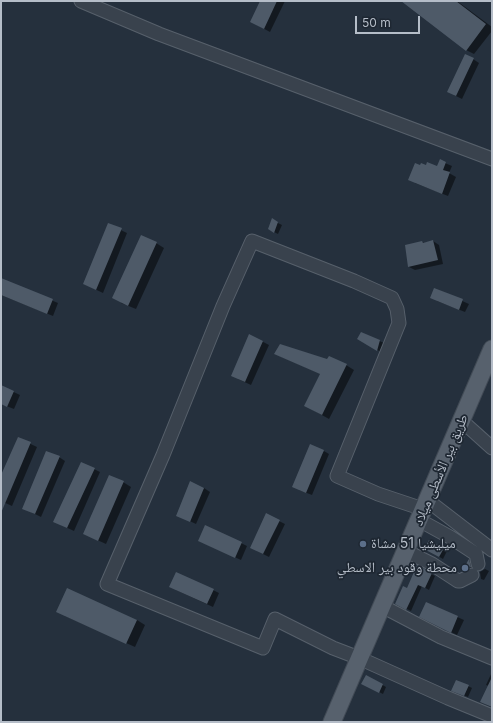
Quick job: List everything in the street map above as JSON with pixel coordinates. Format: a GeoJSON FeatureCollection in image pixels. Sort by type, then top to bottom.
{"type":"FeatureCollection","features":[{"type":"Feature","properties":{"kind":"main road","name":"طريق بير الأسطى ميلاد"},"geometry":{"type":"LineString","coordinates":[[332,722],[492,349]]}},
{"type":"Feature","properties":{"kind":"street"},"geometry":{"type":"LineString","coordinates":[[81,1],[159,34],[492,159]]}},
{"type":"Feature","properties":{"kind":"street"},"geometry":{"type":"LineString","coordinates":[[492,550],[423,510],[378,494],[337,476],[399,323],[397,308],[392,298],[354,281],[252,241],[223,306],[164,455],[107,584],[263,648],[275,619],[333,648],[492,716]]}},
{"type":"Feature","properties":{"kind":"street"},"geometry":{"type":"LineString","coordinates":[[462,421],[492,448]]}},
{"type":"Feature","properties":{"kind":"street"},"geometry":{"type":"LineString","coordinates":[[406,551],[432,564],[458,581],[475,569],[476,554],[450,537],[423,510]]}},
{"type":"Feature","properties":{"kind":"street"},"geometry":{"type":"LineString","coordinates":[[382,606],[442,637],[492,658]]}},
{"type":"Feature","properties":{"kind":"building"},"geometry":{"type":"Polygon","coordinates":[[[260,1],[277,1],[264,29],[250,22],[260,1]]]}},
{"type":"Feature","properties":{"kind":"building"},"geometry":{"type":"Polygon","coordinates":[[[401,1],[456,1],[486,24],[466,51],[401,1]]]}},
{"type":"Feature","properties":{"kind":"building"},"geometry":{"type":"Polygon","coordinates":[[[465,54],[474,58],[456,96],[447,92],[465,54]]]}},
{"type":"Feature","properties":{"kind":"building"},"geometry":{"type":"Polygon","coordinates":[[[440,159],[446,162],[443,170],[450,172],[442,194],[408,180],[415,163],[426,165],[427,162],[437,166],[440,159]]]}},
{"type":"Feature","properties":{"kind":"building"},"geometry":{"type":"Polygon","coordinates":[[[272,218],[278,222],[274,233],[268,229],[272,218]]]}},
{"type":"Feature","properties":{"kind":"building"},"geometry":{"type":"Polygon","coordinates":[[[108,223],[122,228],[96,290],[83,284],[108,223]]]}},
{"type":"Feature","properties":{"kind":"building"},"geometry":{"type":"Polygon","coordinates":[[[141,235],[157,242],[128,306],[112,298],[141,235]]]}},
{"type":"Feature","properties":{"kind":"building"},"geometry":{"type":"Polygon","coordinates":[[[433,240],[438,260],[408,267],[405,245],[433,240]]]}},
{"type":"Feature","properties":{"kind":"building"},"geometry":{"type":"Polygon","coordinates":[[[1,278],[53,299],[47,314],[1,295],[1,278]]]}},
{"type":"Feature","properties":{"kind":"building"},"geometry":{"type":"Polygon","coordinates":[[[434,288],[463,299],[459,310],[430,298],[434,288]]]}},
{"type":"Feature","properties":{"kind":"building"},"geometry":{"type":"Polygon","coordinates":[[[361,332],[380,340],[377,351],[357,339],[361,332]]]}},
{"type":"Feature","properties":{"kind":"building"},"geometry":{"type":"Polygon","coordinates":[[[249,334],[263,341],[245,382],[231,376],[249,334]]]}},
{"type":"Feature","properties":{"kind":"building"},"geometry":{"type":"Polygon","coordinates":[[[280,344],[327,359],[329,356],[347,364],[322,415],[304,406],[320,374],[274,354],[280,344]]]}},
{"type":"Feature","properties":{"kind":"building"},"geometry":{"type":"Polygon","coordinates":[[[1,385],[14,391],[7,407],[1,404],[1,385]]]}},
{"type":"Feature","properties":{"kind":"building"},"geometry":{"type":"Polygon","coordinates":[[[18,437],[31,442],[1,513],[1,475],[18,437]]]}},
{"type":"Feature","properties":{"kind":"building"},"geometry":{"type":"Polygon","coordinates":[[[310,444],[324,450],[306,493],[292,487],[310,444]]]}},
{"type":"Feature","properties":{"kind":"building"},"geometry":{"type":"Polygon","coordinates":[[[46,451],[60,456],[35,514],[22,509],[46,451]]]}},
{"type":"Feature","properties":{"kind":"building"},"geometry":{"type":"Polygon","coordinates":[[[81,462],[95,468],[67,528],[53,522],[81,462]]]}},
{"type":"Feature","properties":{"kind":"building"},"geometry":{"type":"Polygon","coordinates":[[[109,475],[124,481],[98,541],[83,534],[109,475]]]}},
{"type":"Feature","properties":{"kind":"building"},"geometry":{"type":"Polygon","coordinates":[[[190,481],[204,488],[190,522],[176,516],[190,481]]]}},
{"type":"Feature","properties":{"kind":"building"},"geometry":{"type":"Polygon","coordinates":[[[266,513],[280,520],[263,554],[250,548],[266,513]]]}},
{"type":"Feature","properties":{"kind":"building"},"geometry":{"type":"Polygon","coordinates":[[[205,525],[242,542],[235,558],[198,541],[205,525]]]}},
{"type":"Feature","properties":{"kind":"building"},"geometry":{"type":"Polygon","coordinates":[[[429,540],[444,548],[439,557],[424,549],[429,540]]]}},
{"type":"Feature","properties":{"kind":"building"},"geometry":{"type":"Polygon","coordinates":[[[469,559],[471,567],[464,570],[463,569],[469,559]]]}},
{"type":"Feature","properties":{"kind":"building"},"geometry":{"type":"Polygon","coordinates":[[[417,565],[432,573],[425,588],[418,585],[406,610],[395,604],[403,586],[407,588],[417,565]]]}},
{"type":"Feature","properties":{"kind":"building"},"geometry":{"type":"Polygon","coordinates":[[[176,572],[214,589],[207,604],[169,587],[176,572]]]}},
{"type":"Feature","properties":{"kind":"building"},"geometry":{"type":"Polygon","coordinates":[[[67,588],[137,620],[126,644],[56,612],[67,588]]]}},
{"type":"Feature","properties":{"kind":"building"},"geometry":{"type":"Polygon","coordinates":[[[426,602],[458,616],[451,633],[419,617],[426,602]]]}},
{"type":"Feature","properties":{"kind":"building"},"geometry":{"type":"Polygon","coordinates":[[[366,675],[383,684],[379,693],[361,684],[366,675]]]}},
{"type":"Feature","properties":{"kind":"building"},"geometry":{"type":"Polygon","coordinates":[[[492,677],[492,707],[480,702],[492,677]]]}},
{"type":"Feature","properties":{"kind":"building"},"geometry":{"type":"Polygon","coordinates":[[[456,680],[469,685],[464,696],[451,691],[456,680]]]}},
{"type":"Feature","properties":{"kind":"place","name":"ميليشيا 51 مشاة"},"geometry":{"type":"Point","coordinates":[363,544]}},
{"type":"Feature","properties":{"kind":"place","name":"محطة وقود بير الاسطي"},"geometry":{"type":"Point","coordinates":[465,568]}}]}
